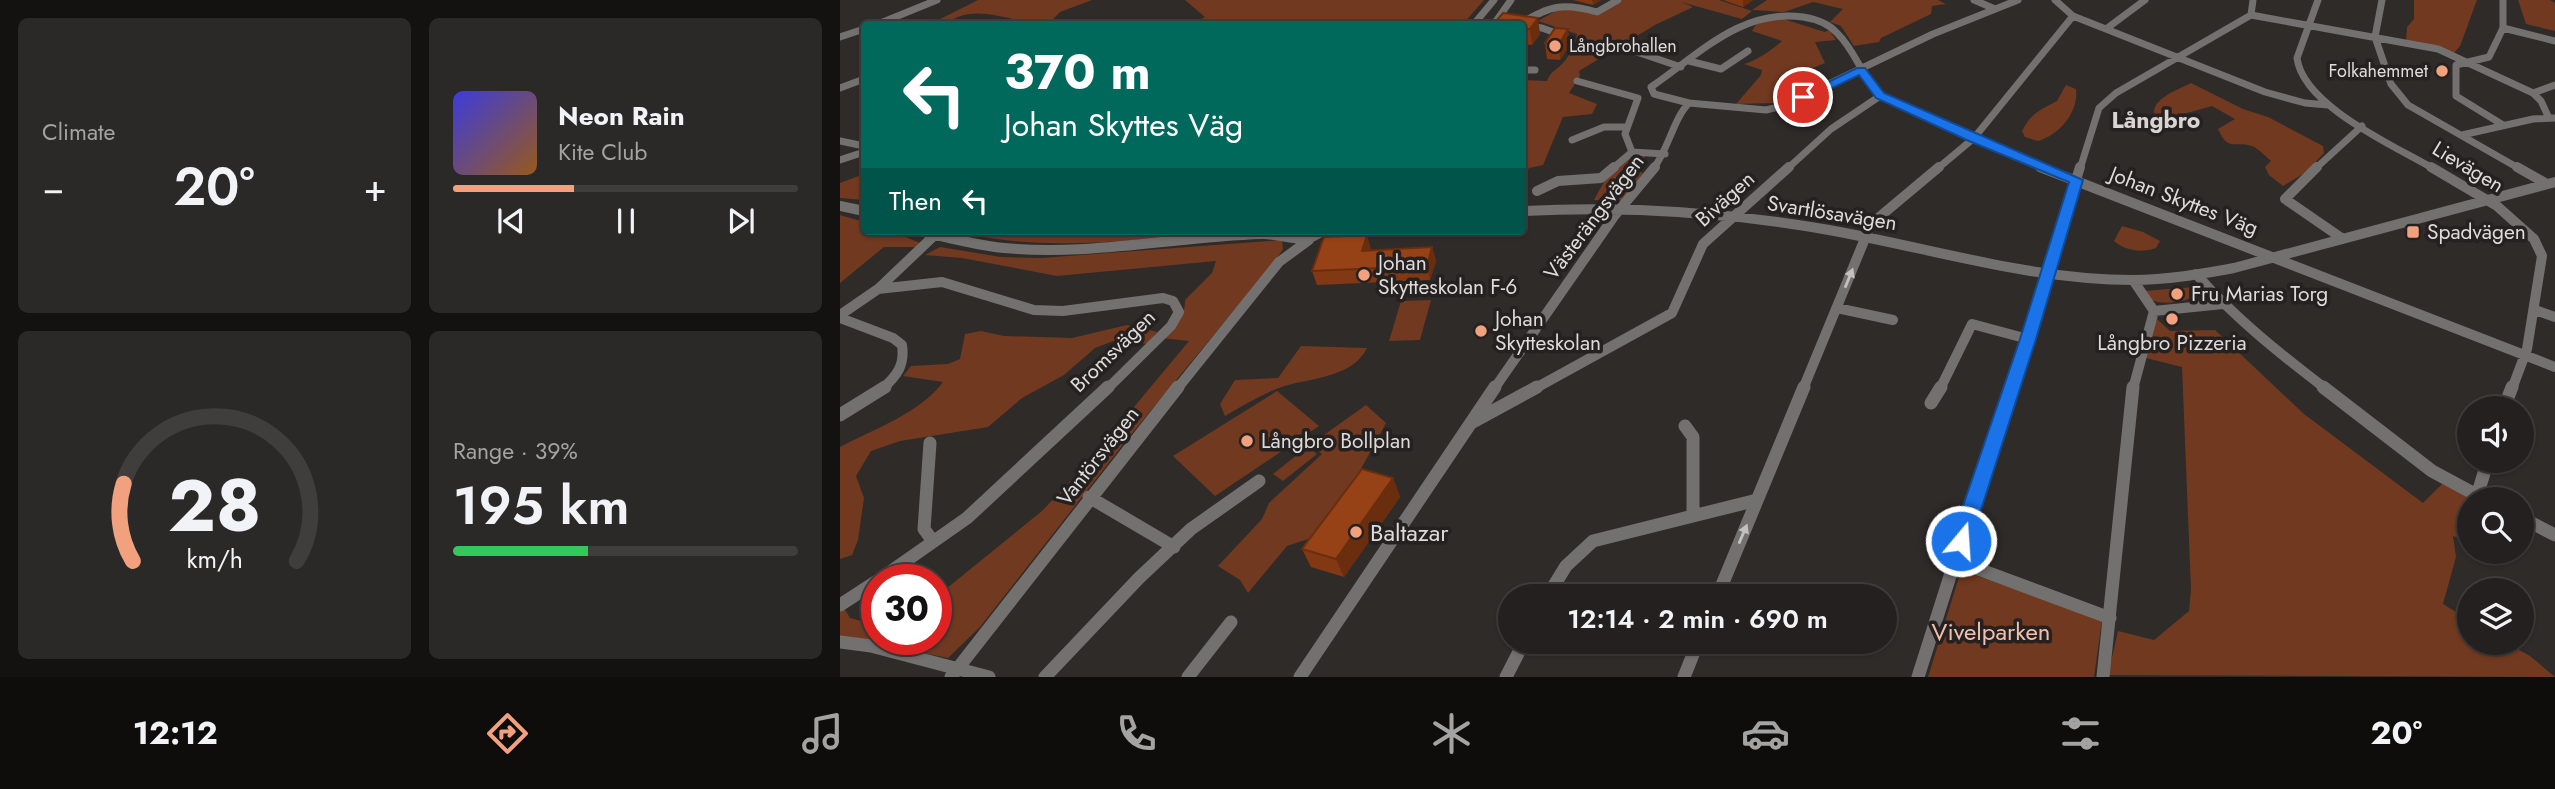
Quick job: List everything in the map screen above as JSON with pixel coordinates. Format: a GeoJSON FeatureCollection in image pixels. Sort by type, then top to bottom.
{"type":"FeatureCollection","features":[{"type":"Feature","properties":{"kind":"street"},"geometry":{"type":"LineString","coordinates":[[1477,21],[1494,0]]}},
{"type":"Feature","properties":{"kind":"street"},"geometry":{"type":"LineString","coordinates":[[1496,21],[1511,0]]}},
{"type":"Feature","properties":{"kind":"street"},"geometry":{"type":"LineString","coordinates":[[1526,22],[1555,4],[1567,3],[1597,12],[1618,0]]}},
{"type":"Feature","properties":{"kind":"street"},"geometry":{"type":"LineString","coordinates":[[1974,0],[1995,9]]}},
{"type":"Feature","properties":{"kind":"street"},"geometry":{"type":"LineString","coordinates":[[1651,90],[1654,94],[1689,103],[1766,110],[1783,106],[1933,34],[2018,0]]}},
{"type":"Feature","properties":{"kind":"street"},"geometry":{"type":"LineString","coordinates":[[2055,0],[2073,16],[2265,92],[2305,103],[2328,105]]}},
{"type":"Feature","properties":{"kind":"street"},"geometry":{"type":"LineString","coordinates":[[2106,29],[2145,0]]}},
{"type":"Feature","properties":{"kind":"street"},"geometry":{"type":"LineString","coordinates":[[2251,15],[2253,0]]}},
{"type":"Feature","properties":{"kind":"street","name":"Lievägen"},"geometry":{"type":"LineString","coordinates":[[2318,0],[2297,60],[2301,74],[2328,105],[2486,200],[2518,222],[2539,248],[2542,256],[2535,310],[2525,355],[2509,396]]}},
{"type":"Feature","properties":{"kind":"street"},"geometry":{"type":"LineString","coordinates":[[2382,0],[2375,37],[2398,96],[2408,105],[2551,183]]}},
{"type":"Feature","properties":{"kind":"street"},"geometry":{"type":"LineString","coordinates":[[2503,0],[2502,28],[2489,57],[2456,65],[2456,96],[2503,125]]}},
{"type":"Feature","properties":{"kind":"street"},"geometry":{"type":"LineString","coordinates":[[885,21],[934,1]]}},
{"type":"Feature","properties":{"kind":"street","name":"Johan Skyttes Väg"},"geometry":{"type":"LineString","coordinates":[[1638,98],[1751,19],[1790,15],[1835,27],[1880,96],[2076,180],[2555,367]]}},
{"type":"Feature","properties":{"kind":"street"},"geometry":{"type":"LineString","coordinates":[[1917,677],[2028,339],[2099,108],[2116,93],[2251,15],[2438,49],[2533,93],[2551,117],[2462,135]]}},
{"type":"Feature","properties":{"kind":"street"},"geometry":{"type":"LineString","coordinates":[[1722,584],[1871,224],[1974,138],[2073,16]]}},
{"type":"Feature","properties":{"kind":"street"},"geometry":{"type":"LineString","coordinates":[[1526,26],[1542,28],[1568,38]]}},
{"type":"Feature","properties":{"kind":"street"},"geometry":{"type":"LineString","coordinates":[[2502,28],[2555,41]]}},
{"type":"Feature","properties":{"kind":"street"},"geometry":{"type":"LineString","coordinates":[[840,37],[861,30]]}},
{"type":"Feature","properties":{"kind":"street"},"geometry":{"type":"LineString","coordinates":[[1622,47],[1681,67]]}},
{"type":"Feature","properties":{"kind":"street"},"geometry":{"type":"LineString","coordinates":[[1689,61],[1721,69],[1748,51]]}},
{"type":"Feature","properties":{"kind":"street"},"geometry":{"type":"LineString","coordinates":[[1526,69],[1535,70]]}},
{"type":"Feature","properties":{"kind":"street"},"geometry":{"type":"LineString","coordinates":[[840,88],[861,80]]}},
{"type":"Feature","properties":{"kind":"street"},"geometry":{"type":"LineString","coordinates":[[1577,81],[1640,100],[1627,127],[1626,140],[1632,152]]}},
{"type":"Feature","properties":{"kind":"street"},"geometry":{"type":"LineString","coordinates":[[2533,93],[2555,85]]}},
{"type":"Feature","properties":{"kind":"street","name":"Bivägen"},"geometry":{"type":"LineString","coordinates":[[1469,424],[1672,313],[1703,244],[1831,129],[1880,96]]}},
{"type":"Feature","properties":{"kind":"street","name":"Västerängsvägen"},"geometry":{"type":"LineString","coordinates":[[1300,677],[1469,424],[1620,208],[1665,154],[1683,109],[1689,103]]}},
{"type":"Feature","properties":{"kind":"street"},"geometry":{"type":"LineString","coordinates":[[2343,239],[2285,199],[2362,126]]}},
{"type":"Feature","properties":{"kind":"street"},"geometry":{"type":"LineString","coordinates":[[1572,140],[1595,129],[1627,127]]}},
{"type":"Feature","properties":{"kind":"street"},"geometry":{"type":"LineString","coordinates":[[840,141],[861,145]]}},
{"type":"Feature","properties":{"kind":"street"},"geometry":{"type":"LineString","coordinates":[[1537,191],[1558,181],[1601,178],[1632,152],[1665,154]]}},
{"type":"Feature","properties":{"kind":"street"},"geometry":{"type":"LineString","coordinates":[[840,160],[861,153]]}},
{"type":"Feature","properties":{"kind":"street","name":"Svartlösavägen"},"geometry":{"type":"LineString","coordinates":[[1526,211],[1620,208],[1732,217],[1865,236],[2048,274],[2133,280],[2196,274],[2275,257],[2551,183]]}},
{"type":"Feature","properties":{"kind":"street"},"geometry":{"type":"LineString","coordinates":[[840,206],[861,210]]}},
{"type":"Feature","properties":{"kind":"street"},"geometry":{"type":"LineString","coordinates":[[840,316],[878,289],[936,235]]}},
{"type":"Feature","properties":{"kind":"street"},"geometry":{"type":"LineString","coordinates":[[942,235],[1009,248],[1064,249],[1247,235]]}},
{"type":"Feature","properties":{"kind":"street"},"geometry":{"type":"LineString","coordinates":[[1289,235],[1315,236]]}},
{"type":"Feature","properties":{"kind":"street","name":"Vantörsvägen"},"geometry":{"type":"LineString","coordinates":[[1279,262],[1289,235]]}},
{"type":"Feature","properties":{"kind":"street","name":"Vantörsvägen"},"geometry":{"type":"LineString","coordinates":[[954,673],[1089,497],[1279,262],[1315,236]]}},
{"type":"Feature","properties":{"kind":"street"},"geometry":{"type":"LineString","coordinates":[[2196,274],[2223,304],[2264,341],[2432,471],[2462,487]]}},
{"type":"Feature","properties":{"kind":"street"},"geometry":{"type":"LineString","coordinates":[[2133,280],[2154,311]]}},
{"type":"Feature","properties":{"kind":"street","name":"Bromsvägen"},"geometry":{"type":"LineString","coordinates":[[878,289],[942,282],[1034,310],[1063,311],[1163,298],[1173,301],[1179,312],[1171,326],[1129,368],[967,518],[932,540],[903,564]]}},
{"type":"Feature","properties":{"kind":"street"},"geometry":{"type":"LineString","coordinates":[[2154,311],[2223,304]]}},
{"type":"Feature","properties":{"kind":"street"},"geometry":{"type":"LineString","coordinates":[[1837,308],[1892,320]]}},
{"type":"Feature","properties":{"kind":"street"},"geometry":{"type":"LineString","coordinates":[[2535,310],[2555,317]]}},
{"type":"Feature","properties":{"kind":"street"},"geometry":{"type":"LineString","coordinates":[[2103,677],[2133,384],[2154,311]]}},
{"type":"Feature","properties":{"kind":"street"},"geometry":{"type":"LineString","coordinates":[[840,316],[893,338],[902,345],[905,357],[892,379],[840,415]]}},
{"type":"Feature","properties":{"kind":"street"},"geometry":{"type":"LineString","coordinates":[[1931,403],[1939,391],[1958,344],[1972,324],[2028,339]]}},
{"type":"Feature","properties":{"kind":"street"},"geometry":{"type":"LineString","coordinates":[[1685,426],[1693,437],[1693,515]]}},
{"type":"Feature","properties":{"kind":"street"},"geometry":{"type":"LineString","coordinates":[[930,443],[924,529],[932,540]]}},
{"type":"Feature","properties":{"kind":"street"},"geometry":{"type":"LineString","coordinates":[[1045,677],[1139,578],[1191,529],[1259,481]]}},
{"type":"Feature","properties":{"kind":"street"},"geometry":{"type":"LineString","coordinates":[[1089,497],[1174,547]]}},
{"type":"Feature","properties":{"kind":"street"},"geometry":{"type":"LineString","coordinates":[[1554,584],[1575,553],[1593,541],[1758,500]]}},
{"type":"Feature","properties":{"kind":"street"},"geometry":{"type":"LineString","coordinates":[[2534,524],[2555,535]]}},
{"type":"Feature","properties":{"kind":"street"},"geometry":{"type":"LineString","coordinates":[[1954,560],[2110,618]]}},
{"type":"Feature","properties":{"kind":"street","name":"Bromsvägen"},"geometry":{"type":"LineString","coordinates":[[840,605],[861,591]]}},
{"type":"Feature","properties":{"kind":"street"},"geometry":{"type":"LineString","coordinates":[[1188,677],[1231,622]]}},
{"type":"Feature","properties":{"kind":"street"},"geometry":{"type":"LineString","coordinates":[[840,642],[871,646],[954,673],[989,677]]}},
{"type":"Feature","properties":{"kind":"street"},"geometry":{"type":"LineString","coordinates":[[1506,677],[1518,654]]}},
{"type":"Feature","properties":{"kind":"street"},"geometry":{"type":"LineString","coordinates":[[1684,677],[1693,654]]}},
{"type":"Feature","properties":{"kind":"green space"},"geometry":{"type":"Polygon","coordinates":[[[978,0],[1092,0],[1060,12],[1051,21],[1025,21],[995,15],[970,14],[951,21],[936,21],[978,0]]]}},
{"type":"Feature","properties":{"kind":"green space"},"geometry":{"type":"Polygon","coordinates":[[[1185,0],[1484,0],[1466,21],[1198,21],[1205,17],[1185,0]]]}},
{"type":"Feature","properties":{"kind":"green space"},"geometry":{"type":"Polygon","coordinates":[[[1623,0],[1719,0],[1752,11],[1742,19],[1681,2],[1693,7],[1655,25],[1579,71],[1580,76],[1569,93],[1597,104],[1592,114],[1563,117],[1543,165],[1529,168],[1526,174],[1526,80],[1547,81],[1567,57],[1577,34],[1538,21],[1566,5],[1603,11],[1623,0]]]}},
{"type":"Feature","properties":{"kind":"green space"},"geometry":{"type":"Polygon","coordinates":[[[1767,0],[1938,0],[1946,4],[1932,6],[1931,14],[1881,38],[1879,42],[1854,46],[1841,26],[1830,22],[1843,9],[1813,2],[1784,12],[1752,10],[1767,0]]]}},
{"type":"Feature","properties":{"kind":"green space"},"geometry":{"type":"Polygon","coordinates":[[[2414,0],[2477,0],[2460,46],[2454,53],[2406,42],[2407,27],[2414,19],[2414,0]]]}},
{"type":"Feature","properties":{"kind":"green space"},"geometry":{"type":"Polygon","coordinates":[[[2518,0],[2550,0],[2555,3],[2555,31],[2526,24],[2518,0]]]}},
{"type":"Feature","properties":{"kind":"green space"},"geometry":{"type":"Polygon","coordinates":[[[1780,18],[1825,32],[1829,30],[1836,40],[1815,42],[1825,63],[1796,75],[1814,85],[1774,103],[1736,104],[1761,75],[1762,70],[1744,64],[1764,55],[1782,41],[1752,31],[1758,21],[1780,18]]]}},
{"type":"Feature","properties":{"kind":"green space"},"geometry":{"type":"Polygon","coordinates":[[[2191,83],[2243,109],[2268,117],[2323,146],[2324,153],[2306,172],[2283,186],[2269,175],[2265,167],[2271,161],[2259,151],[2252,146],[2225,141],[2218,129],[2235,119],[2212,106],[2180,115],[2162,125],[2154,111],[2156,105],[2168,94],[2191,83]]]}},
{"type":"Feature","properties":{"kind":"green space"},"geometry":{"type":"Polygon","coordinates":[[[2066,85],[2076,89],[2076,98],[2066,121],[2046,138],[2038,141],[2025,137],[2022,131],[2029,120],[2057,101],[2066,85]]]}},
{"type":"Feature","properties":{"kind":"green space"},"geometry":{"type":"Polygon","coordinates":[[[1646,155],[1635,170],[1643,173],[1621,201],[1594,200],[1608,176],[1619,164],[1646,155]]]}},
{"type":"Feature","properties":{"kind":"green space"},"geometry":{"type":"Polygon","coordinates":[[[861,175],[861,200],[840,198],[840,183],[861,175]]]}},
{"type":"Feature","properties":{"kind":"green space"},"geometry":{"type":"Polygon","coordinates":[[[840,215],[861,221],[861,235],[901,235],[920,243],[918,247],[884,247],[840,283],[840,215]]]}},
{"type":"Feature","properties":{"kind":"green space"},"geometry":{"type":"Polygon","coordinates":[[[2122,226],[2143,232],[2160,241],[2156,248],[2150,250],[2139,251],[2124,247],[2114,241],[2122,226]]]}},
{"type":"Feature","properties":{"kind":"green space"},"geometry":{"type":"Polygon","coordinates":[[[974,235],[1188,235],[1091,243],[1022,242],[974,235]]]}},
{"type":"Feature","properties":{"kind":"green space"},"geometry":{"type":"Polygon","coordinates":[[[1282,240],[1283,249],[1129,437],[980,627],[952,654],[952,584],[1042,511],[1084,467],[1189,341],[1161,338],[1179,322],[1185,300],[1212,273],[1216,261],[1057,276],[962,258],[925,255],[940,247],[1001,257],[1041,258],[1282,240]]]}},
{"type":"Feature","properties":{"kind":"green space"},"geometry":{"type":"Polygon","coordinates":[[[2194,287],[2199,293],[2195,296],[2170,303],[2152,300],[2144,291],[2194,287]]]}},
{"type":"Feature","properties":{"kind":"green space"},"geometry":{"type":"Polygon","coordinates":[[[1431,300],[1420,340],[1389,341],[1401,301],[1431,300]]]}},
{"type":"Feature","properties":{"kind":"green space"},"geometry":{"type":"Polygon","coordinates":[[[2157,319],[2170,331],[2215,330],[2304,414],[2423,503],[2444,482],[2457,489],[2457,537],[2453,536],[2456,557],[2443,604],[2457,613],[2457,655],[2528,655],[2555,677],[2108,675],[2118,631],[2154,640],[2189,611],[2191,590],[2182,367],[2146,358],[2148,340],[2157,319]]]}},
{"type":"Feature","properties":{"kind":"green space"},"geometry":{"type":"Polygon","coordinates":[[[1127,325],[1157,332],[1147,344],[1116,340],[1095,348],[1064,375],[1022,398],[988,427],[900,441],[871,451],[856,476],[864,498],[858,540],[852,555],[840,559],[840,447],[922,403],[943,382],[903,376],[911,366],[948,364],[960,359],[965,334],[981,331],[1004,336],[1072,338],[1127,325]]]}},
{"type":"Feature","properties":{"kind":"green space"},"geometry":{"type":"Polygon","coordinates":[[[1301,346],[1367,348],[1360,359],[1350,367],[1274,390],[1225,416],[1220,404],[1235,380],[1278,378],[1301,346]]]}},
{"type":"Feature","properties":{"kind":"green space","name":"Långbro Bollplan"},"geometry":{"type":"Polygon","coordinates":[[[1277,391],[1319,426],[1215,496],[1173,456],[1277,391]]]}},
{"type":"Feature","properties":{"kind":"green space"},"geometry":{"type":"Polygon","coordinates":[[[1366,405],[1386,423],[1326,533],[1287,546],[1248,593],[1240,580],[1218,566],[1262,519],[1269,503],[1322,454],[1310,445],[1366,405]]]}},
{"type":"Feature","properties":{"kind":"green space"},"geometry":{"type":"Polygon","coordinates":[[[1307,447],[1317,454],[1283,481],[1273,474],[1307,447]]]}},
{"type":"Feature","properties":{"kind":"green space","name":"Vivelparken"},"geometry":{"type":"Polygon","coordinates":[[[1966,572],[2102,620],[2094,677],[1928,677],[1959,577],[1966,572]]]}},
{"type":"Feature","properties":{"kind":"green space"},"geometry":{"type":"Polygon","coordinates":[[[844,608],[850,618],[861,621],[861,640],[840,636],[840,611],[844,608]]]}},
{"type":"Feature","properties":{"kind":"building"},"geometry":{"type":"Polygon","coordinates":[[[1503,13],[1538,18],[1530,29],[1526,29],[1526,21],[1496,21],[1503,13]]]}},
{"type":"Feature","properties":{"kind":"building"},"geometry":{"type":"Polygon","coordinates":[[[1555,28],[1568,29],[1559,44],[1545,43],[1555,28]]]}},
{"type":"Feature","properties":{"kind":"building"},"geometry":{"type":"Polygon","coordinates":[[[1367,235],[1362,251],[1432,247],[1427,266],[1312,271],[1324,237],[1367,235]]]}},
{"type":"Feature","properties":{"kind":"building"},"geometry":{"type":"Polygon","coordinates":[[[1362,469],[1393,478],[1336,559],[1302,549],[1362,469]]]}},
{"type":"Feature","properties":{"kind":"place","name":"Långbrohallen"},"geometry":{"type":"Point","coordinates":[1555,46]}},
{"type":"Feature","properties":{"kind":"place","name":"Folkahemmet"},"geometry":{"type":"Point","coordinates":[2442,71]}},
{"type":"Feature","properties":{"kind":"place","name":"Spadvägen"},"geometry":{"type":"Point","coordinates":[2413,232]}},
{"type":"Feature","properties":{"kind":"place","name":"Johan Skytteskolan F-6"},"geometry":{"type":"Point","coordinates":[1364,275]}},
{"type":"Feature","properties":{"kind":"place","name":"Fru Marias Torg"},"geometry":{"type":"Point","coordinates":[2177,294]}},
{"type":"Feature","properties":{"kind":"place","name":"Långbro Pizzeria"},"geometry":{"type":"Point","coordinates":[2172,319]}},
{"type":"Feature","properties":{"kind":"place","name":"Johan Skytteskolan"},"geometry":{"type":"Point","coordinates":[1481,331]}},
{"type":"Feature","properties":{"kind":"place","name":"Långbro Bollplan"},"geometry":{"type":"Point","coordinates":[1247,441]}},
{"type":"Feature","properties":{"kind":"place","name":"Baltazar"},"geometry":{"type":"Point","coordinates":[1356,532]}},
{"type":"Feature","properties":{"kind":"district","name":"Långbro"},"geometry":{"type":"Point","coordinates":[2156,120]}},
{"type":"Feature","properties":{"kind":"route"},"geometry":{"type":"LineString","coordinates":[[1803,97],[1861,70],[1880,96],[2076,180],[2028,339],[1961,541]]}}]}
